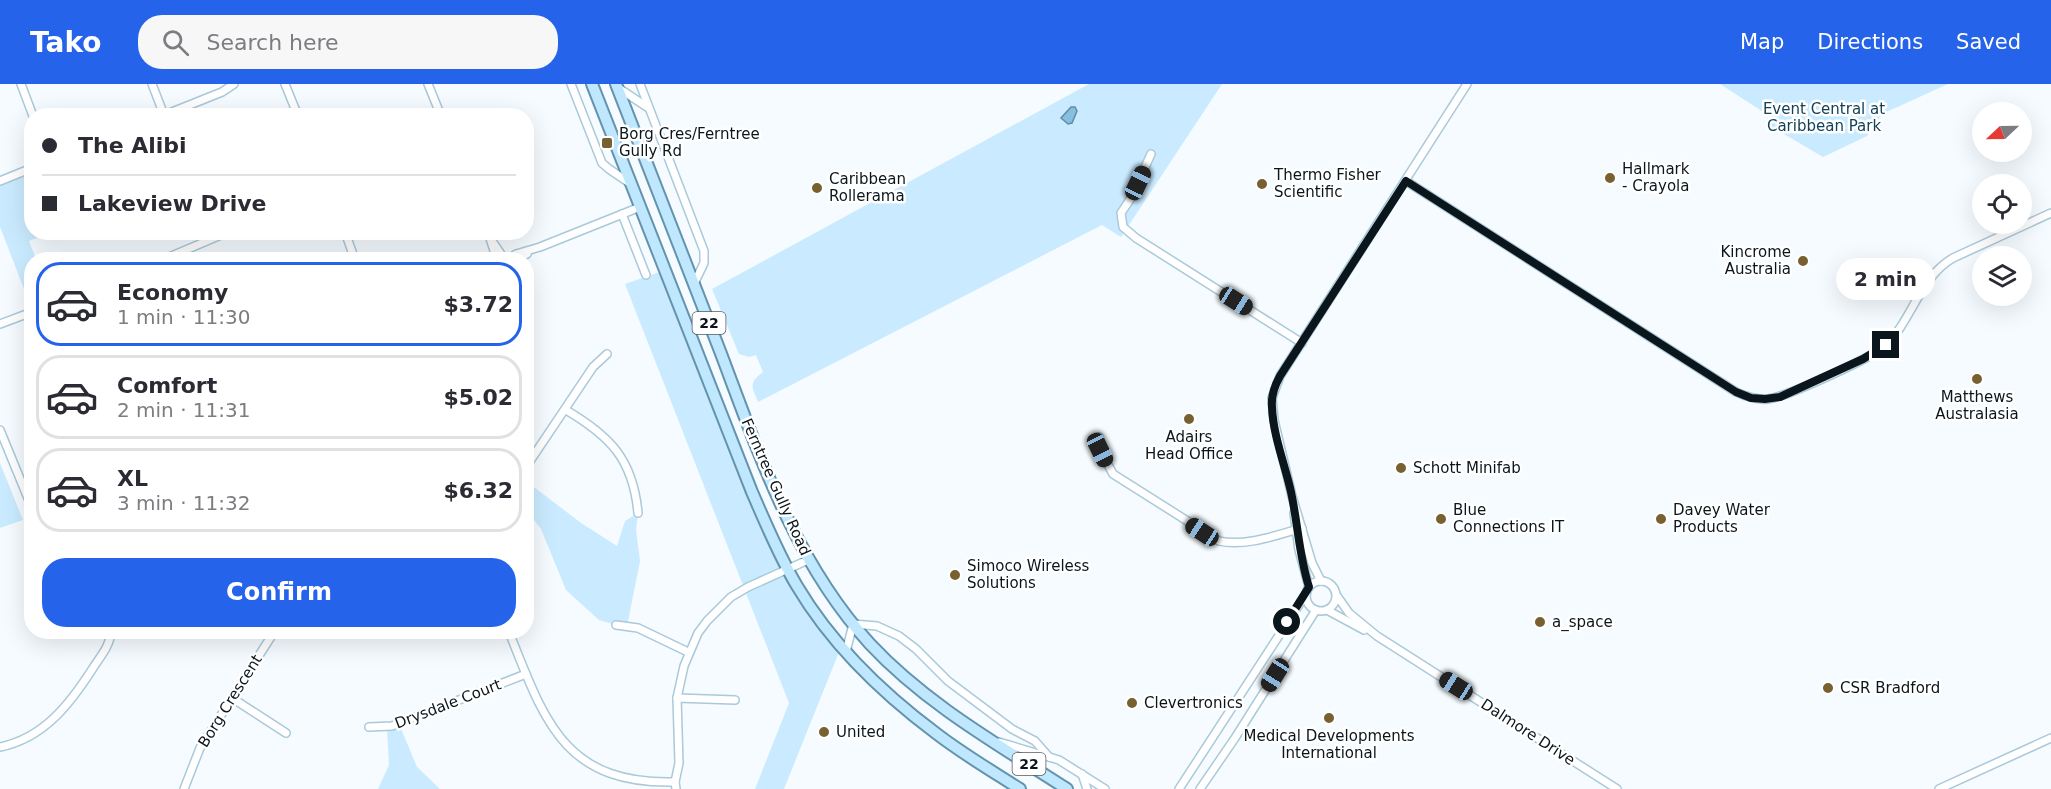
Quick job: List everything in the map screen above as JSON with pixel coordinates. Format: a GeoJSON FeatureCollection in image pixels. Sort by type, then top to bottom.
{"type":"FeatureCollection","features":[{"type":"Feature","properties":{"kind":"main road","name":"Ferntree Gully Road"},"geometry":{"type":"LineString","coordinates":[[592,84],[752,492],[788,569],[811,607],[846,652],[909,712],[970,758],[1020,789]]}},
{"type":"Feature","properties":{"kind":"main road","name":"Ferntree Gully Road"},"geometry":{"type":"LineString","coordinates":[[616,86],[780,502],[808,560],[826,589],[853,624],[906,678],[991,740],[1067,789]]}},
{"type":"Feature","properties":{"kind":"street"},"geometry":{"type":"LineString","coordinates":[[21,84],[30,108]]}},
{"type":"Feature","properties":{"kind":"street"},"geometry":{"type":"LineString","coordinates":[[152,84],[161,108]]}},
{"type":"Feature","properties":{"kind":"street"},"geometry":{"type":"LineString","coordinates":[[181,108],[218,94],[234,84]]}},
{"type":"Feature","properties":{"kind":"street"},"geometry":{"type":"LineString","coordinates":[[428,84],[438,108]]}},
{"type":"Feature","properties":{"kind":"street"},"geometry":{"type":"LineString","coordinates":[[571,84],[602,163],[631,184]]}},
{"type":"Feature","properties":{"kind":"street"},"geometry":{"type":"LineString","coordinates":[[640,84],[704,251],[705,263],[694,284]]}},
{"type":"Feature","properties":{"kind":"street"},"geometry":{"type":"LineString","coordinates":[[1299,528],[1299,550],[1308,603],[1316,610],[1327,610],[1334,604],[1337,596],[1330,583],[1321,580],[1299,528],[1272,407],[1277,382],[1467,84]]}},
{"type":"Feature","properties":{"kind":"street"},"geometry":{"type":"LineString","coordinates":[[286,86],[295,108]]}},
{"type":"Feature","properties":{"kind":"street","name":"Ferntree Gully Road"},"geometry":{"type":"LineString","coordinates":[[616,86],[649,108]]}},
{"type":"Feature","properties":{"kind":"street"},"geometry":{"type":"LineString","coordinates":[[1151,154],[1131,198],[1121,213],[1123,227],[1130,234],[1302,343]]}},
{"type":"Feature","properties":{"kind":"street"},"geometry":{"type":"LineString","coordinates":[[0,181],[24,171]]}},
{"type":"Feature","properties":{"kind":"street"},"geometry":{"type":"LineString","coordinates":[[1406,181],[1736,392],[1758,399],[1780,397],[1878,351],[1892,337],[1930,279],[1942,265],[2051,213]]}},
{"type":"Feature","properties":{"kind":"street"},"geometry":{"type":"LineString","coordinates":[[523,252],[640,207]]}},
{"type":"Feature","properties":{"kind":"street"},"geometry":{"type":"LineString","coordinates":[[622,214],[646,275]]}},
{"type":"Feature","properties":{"kind":"street"},"geometry":{"type":"LineString","coordinates":[[181,252],[209,240]]}},
{"type":"Feature","properties":{"kind":"street"},"geometry":{"type":"LineString","coordinates":[[531,252],[540,247]]}},
{"type":"Feature","properties":{"kind":"street"},"geometry":{"type":"LineString","coordinates":[[0,324],[24,315]]}},
{"type":"Feature","properties":{"kind":"street"},"geometry":{"type":"LineString","coordinates":[[534,456],[593,367],[607,354]]}},
{"type":"Feature","properties":{"kind":"street"},"geometry":{"type":"LineString","coordinates":[[566,410],[604,437],[618,451],[635,490],[638,513]]}},
{"type":"Feature","properties":{"kind":"street"},"geometry":{"type":"LineString","coordinates":[[0,430],[24,488]]}},
{"type":"Feature","properties":{"kind":"street"},"geometry":{"type":"LineString","coordinates":[[1099,437],[1100,450],[1113,474],[1212,538],[1232,543],[1299,528]]}},
{"type":"Feature","properties":{"kind":"street"},"geometry":{"type":"LineString","coordinates":[[512,639],[547,721],[562,741],[576,754],[618,776],[675,785],[679,763],[677,698],[688,652],[702,627],[725,602],[748,587],[808,560]]}},
{"type":"Feature","properties":{"kind":"street"},"geometry":{"type":"LineString","coordinates":[[1179,789],[1307,591],[1321,580]]}},
{"type":"Feature","properties":{"kind":"street","name":"Dalmore Drive"},"geometry":{"type":"LineString","coordinates":[[1337,596],[1349,614],[1377,636]]}},
{"type":"Feature","properties":{"kind":"street"},"geometry":{"type":"LineString","coordinates":[[1200,789],[1316,610]]}},
{"type":"Feature","properties":{"kind":"street","name":"Dalmore Drive"},"geometry":{"type":"LineString","coordinates":[[1327,610],[1377,636],[1617,789]]}},
{"type":"Feature","properties":{"kind":"street"},"geometry":{"type":"LineString","coordinates":[[846,652],[853,624],[877,626],[898,636],[916,649],[948,681],[1015,731],[1035,741],[1049,757]]}},
{"type":"Feature","properties":{"kind":"street"},"geometry":{"type":"LineString","coordinates":[[616,625],[638,628],[688,652]]}},
{"type":"Feature","properties":{"kind":"street"},"geometry":{"type":"LineString","coordinates":[[0,747],[32,734],[63,711],[107,647],[109,639]]}},
{"type":"Feature","properties":{"kind":"street","name":"Borg Crescent"},"geometry":{"type":"LineString","coordinates":[[184,789],[200,748],[270,639]]}},
{"type":"Feature","properties":{"kind":"street","name":"Drysdale Court"},"geometry":{"type":"LineString","coordinates":[[369,727],[392,726],[526,674]]}},
{"type":"Feature","properties":{"kind":"street"},"geometry":{"type":"LineString","coordinates":[[232,698],[286,733]]}},
{"type":"Feature","properties":{"kind":"street"},"geometry":{"type":"LineString","coordinates":[[677,698],[735,700]]}},
{"type":"Feature","properties":{"kind":"street"},"geometry":{"type":"LineString","coordinates":[[1939,789],[2051,738]]}},
{"type":"Feature","properties":{"kind":"street"},"geometry":{"type":"LineString","coordinates":[[991,740],[1059,760],[1105,789]]}},
{"type":"Feature","properties":{"kind":"street","name":"Borg Crescent"},"geometry":{"type":"LineString","coordinates":[[189,772],[189,789]]}},
{"type":"Feature","properties":{"kind":"street"},"geometry":{"type":"LineString","coordinates":[[1082,774],[1088,789]]}},
{"type":"Feature","properties":{"kind":"green space"},"geometry":{"type":"Polygon","coordinates":[[[1089,84],[1222,84],[1121,237],[1102,225],[758,402],[753,382],[763,372],[756,355],[749,357],[739,354],[712,289],[1089,84]]]}},
{"type":"Feature","properties":{"kind":"green space","name":"Event Central at Caribbean Park"},"geometry":{"type":"Polygon","coordinates":[[[1720,84],[1948,84],[1882,114],[1867,136],[1823,157],[1767,124],[1771,117],[1720,84]]]}},
{"type":"Feature","properties":{"kind":"green space"},"geometry":{"type":"Polygon","coordinates":[[[24,171],[24,240],[32,240],[29,241],[33,252],[24,252],[24,289],[0,227],[0,181],[24,171]]]}},
{"type":"Feature","properties":{"kind":"green space"},"geometry":{"type":"Polygon","coordinates":[[[665,270],[777,548],[841,647],[784,789],[755,789],[789,703],[625,284],[665,270]]]}},
{"type":"Feature","properties":{"kind":"green space"},"geometry":{"type":"Polygon","coordinates":[[[0,463],[23,520],[0,528],[0,463]]]}},
{"type":"Feature","properties":{"kind":"green space"},"geometry":{"type":"Polygon","coordinates":[[[534,487],[581,523],[617,546],[625,521],[638,513],[636,530],[640,561],[627,626],[599,620],[566,590],[541,529],[534,520],[534,487]]]}},
{"type":"Feature","properties":{"kind":"green space"},"geometry":{"type":"Polygon","coordinates":[[[399,724],[417,767],[440,789],[378,789],[389,765],[387,727],[399,724]]]}},
{"type":"Feature","properties":{"kind":"shaded area"},"geometry":{"type":"Polygon","coordinates":[[[1071,107],[1075,107],[1077,111],[1072,123],[1068,124],[1061,118],[1071,107]]]}},
{"type":"Feature","properties":{"kind":"place","name":"Borg Cres/Ferntree Gully Rd"},"geometry":{"type":"Point","coordinates":[607,143]}},
{"type":"Feature","properties":{"kind":"place","name":"Hallmark - Crayola"},"geometry":{"type":"Point","coordinates":[1610,178]}},
{"type":"Feature","properties":{"kind":"place","name":"Thermo Fisher Scientific"},"geometry":{"type":"Point","coordinates":[1262,184]}},
{"type":"Feature","properties":{"kind":"place","name":"Caribbean Rollerama"},"geometry":{"type":"Point","coordinates":[817,188]}},
{"type":"Feature","properties":{"kind":"place","name":"Kincrome Australia"},"geometry":{"type":"Point","coordinates":[1803,261]}},
{"type":"Feature","properties":{"kind":"place","name":"Matthews Australasia"},"geometry":{"type":"Point","coordinates":[1977,379]}},
{"type":"Feature","properties":{"kind":"place","name":"Adairs Head Office"},"geometry":{"type":"Point","coordinates":[1189,419]}},
{"type":"Feature","properties":{"kind":"place","name":"Schott Minifab"},"geometry":{"type":"Point","coordinates":[1401,468]}},
{"type":"Feature","properties":{"kind":"place","name":"Blue Connections IT"},"geometry":{"type":"Point","coordinates":[1441,519]}},
{"type":"Feature","properties":{"kind":"place","name":"Davey Water Products"},"geometry":{"type":"Point","coordinates":[1661,519]}},
{"type":"Feature","properties":{"kind":"place","name":"Simoco Wireless Solutions"},"geometry":{"type":"Point","coordinates":[955,575]}},
{"type":"Feature","properties":{"kind":"place","name":"a_space"},"geometry":{"type":"Point","coordinates":[1540,622]}},
{"type":"Feature","properties":{"kind":"place","name":"CSR Bradford"},"geometry":{"type":"Point","coordinates":[1828,688]}},
{"type":"Feature","properties":{"kind":"place","name":"Clevertronics"},"geometry":{"type":"Point","coordinates":[1132,703]}},
{"type":"Feature","properties":{"kind":"place","name":"Medical Developments International"},"geometry":{"type":"Point","coordinates":[1329,718]}},
{"type":"Feature","properties":{"kind":"place","name":"United"},"geometry":{"type":"Point","coordinates":[824,732]}},
{"type":"Feature","properties":{"kind":"route"},"geometry":{"type":"LineString","coordinates":[[1287,622],[1309,587],[1299,550],[1292,496],[1274,420],[1272,407],[1274,390],[1280,376],[1406,181],[1736,392],[1751,398],[1780,397],[1863,359],[1886,345]]}}]}
